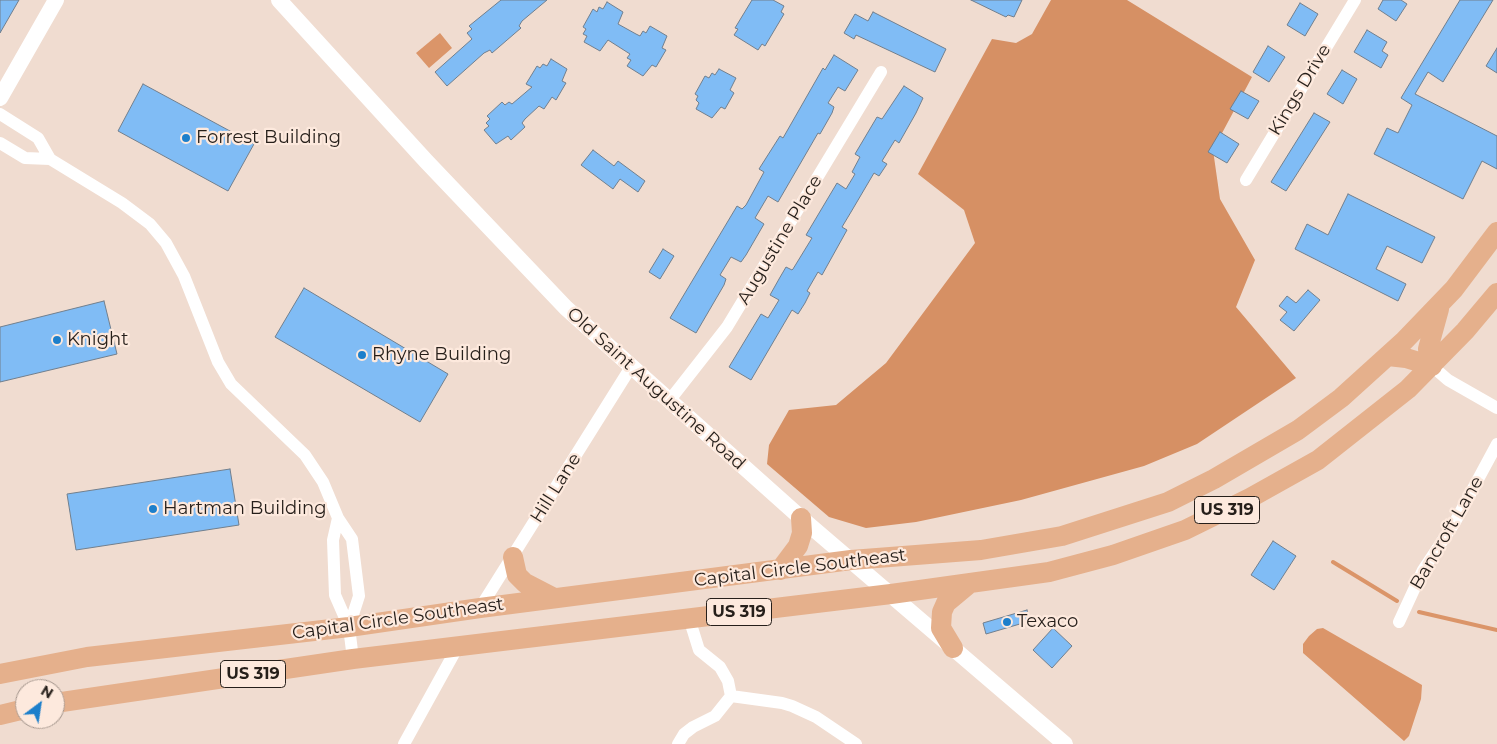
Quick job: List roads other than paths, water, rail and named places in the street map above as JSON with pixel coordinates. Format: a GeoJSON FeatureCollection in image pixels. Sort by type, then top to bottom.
{"type":"FeatureCollection","features":[{"type":"Feature","properties":{"kind":"main road","name":"Capital Circle Southeast"},"geometry":{"type":"LineString","coordinates":[[0,674],[87,657],[349,627],[554,598],[851,560],[1023,544],[1062,536],[1168,502],[1214,479],[1298,430],[1341,398],[1388,356],[1442,302],[1494,238]]}},
{"type":"Feature","properties":{"kind":"main road","name":"Capital Circle Southeast"},"geometry":{"type":"LineString","coordinates":[[65,702],[353,659],[457,648],[891,594],[1050,572],[1113,556],[1195,526],[1318,460],[1408,389],[1432,366],[1497,293]]}},
{"type":"Feature","properties":{"kind":"main road"},"geometry":{"type":"LineString","coordinates":[[1432,366],[1428,349],[1442,302]]}},
{"type":"Feature","properties":{"kind":"main road"},"geometry":{"type":"LineString","coordinates":[[1388,356],[1412,359],[1432,366]]}},
{"type":"Feature","properties":{"kind":"main road"},"geometry":{"type":"LineString","coordinates":[[780,570],[798,546],[802,533],[801,518]]}},
{"type":"Feature","properties":{"kind":"main road"},"geometry":{"type":"LineString","coordinates":[[513,557],[517,575],[525,583],[554,598]]}},
{"type":"Feature","properties":{"kind":"main road"},"geometry":{"type":"LineString","coordinates":[[953,648],[941,628],[942,612],[946,603],[970,583]]}},
{"type":"Feature","properties":{"kind":"main road"},"geometry":{"type":"LineString","coordinates":[[0,716],[15,712]]}},
{"type":"Feature","properties":{"kind":"street"},"geometry":{"type":"LineString","coordinates":[[0,98],[56,0]]}},
{"type":"Feature","properties":{"kind":"street","name":"Old Saint Augustine Road"},"geometry":{"type":"LineString","coordinates":[[279,0],[518,259],[566,308],[801,518],[1065,744]]}},
{"type":"Feature","properties":{"kind":"street","name":"Kings Drive"},"geometry":{"type":"LineString","coordinates":[[1246,180],[1354,0]]}},
{"type":"Feature","properties":{"kind":"street","name":"Augustine Place"},"geometry":{"type":"LineString","coordinates":[[668,401],[727,327],[881,72]]}},
{"type":"Feature","properties":{"kind":"street"},"geometry":{"type":"LineString","coordinates":[[0,114],[38,138],[50,160]]}},
{"type":"Feature","properties":{"kind":"street"},"geometry":{"type":"LineString","coordinates":[[0,143],[25,158],[50,160],[122,203],[150,224],[166,243],[184,276],[215,357],[227,376],[252,405],[305,455],[323,482],[338,518],[352,539],[359,596],[349,627]]}},
{"type":"Feature","properties":{"kind":"street"},"geometry":{"type":"LineString","coordinates":[[1432,366],[1448,380],[1497,408]]}},
{"type":"Feature","properties":{"kind":"street","name":"Hill Lane"},"geometry":{"type":"LineString","coordinates":[[480,608],[631,367]]}},
{"type":"Feature","properties":{"kind":"street","name":"Bancroft Lane"},"geometry":{"type":"LineString","coordinates":[[1399,622],[1423,570],[1455,522],[1497,444]]}},
{"type":"Feature","properties":{"kind":"street"},"geometry":{"type":"LineString","coordinates":[[338,518],[333,540],[335,595],[349,627],[353,659]]}},
{"type":"Feature","properties":{"kind":"street"},"geometry":{"type":"LineString","coordinates":[[678,744],[684,734],[693,727],[715,716],[731,696],[728,681],[720,667],[700,650],[689,618]]}},
{"type":"Feature","properties":{"kind":"street"},"geometry":{"type":"LineString","coordinates":[[404,744],[457,648]]}},
{"type":"Feature","properties":{"kind":"street"},"geometry":{"type":"LineString","coordinates":[[731,696],[782,702],[816,717],[856,744]]}},
{"type":"Feature","properties":{"kind":"waterway"},"geometry":{"type":"LineString","coordinates":[[1333,562],[1397,601]]}},
{"type":"Feature","properties":{"kind":"waterway"},"geometry":{"type":"LineString","coordinates":[[1419,612],[1497,630]]}},
{"type":"Feature","properties":{"kind":"place","name":"Forrest Building"},"geometry":{"type":"Point","coordinates":[186,138]}},
{"type":"Feature","properties":{"kind":"place","name":"Knight"},"geometry":{"type":"Point","coordinates":[57,340]}},
{"type":"Feature","properties":{"kind":"place","name":"Rhyne Building"},"geometry":{"type":"Point","coordinates":[362,355]}},
{"type":"Feature","properties":{"kind":"place","name":"Hartman Building"},"geometry":{"type":"Point","coordinates":[153,509]}},
{"type":"Feature","properties":{"kind":"place","name":"Texaco"},"geometry":{"type":"Point","coordinates":[1007,622]}}]}
